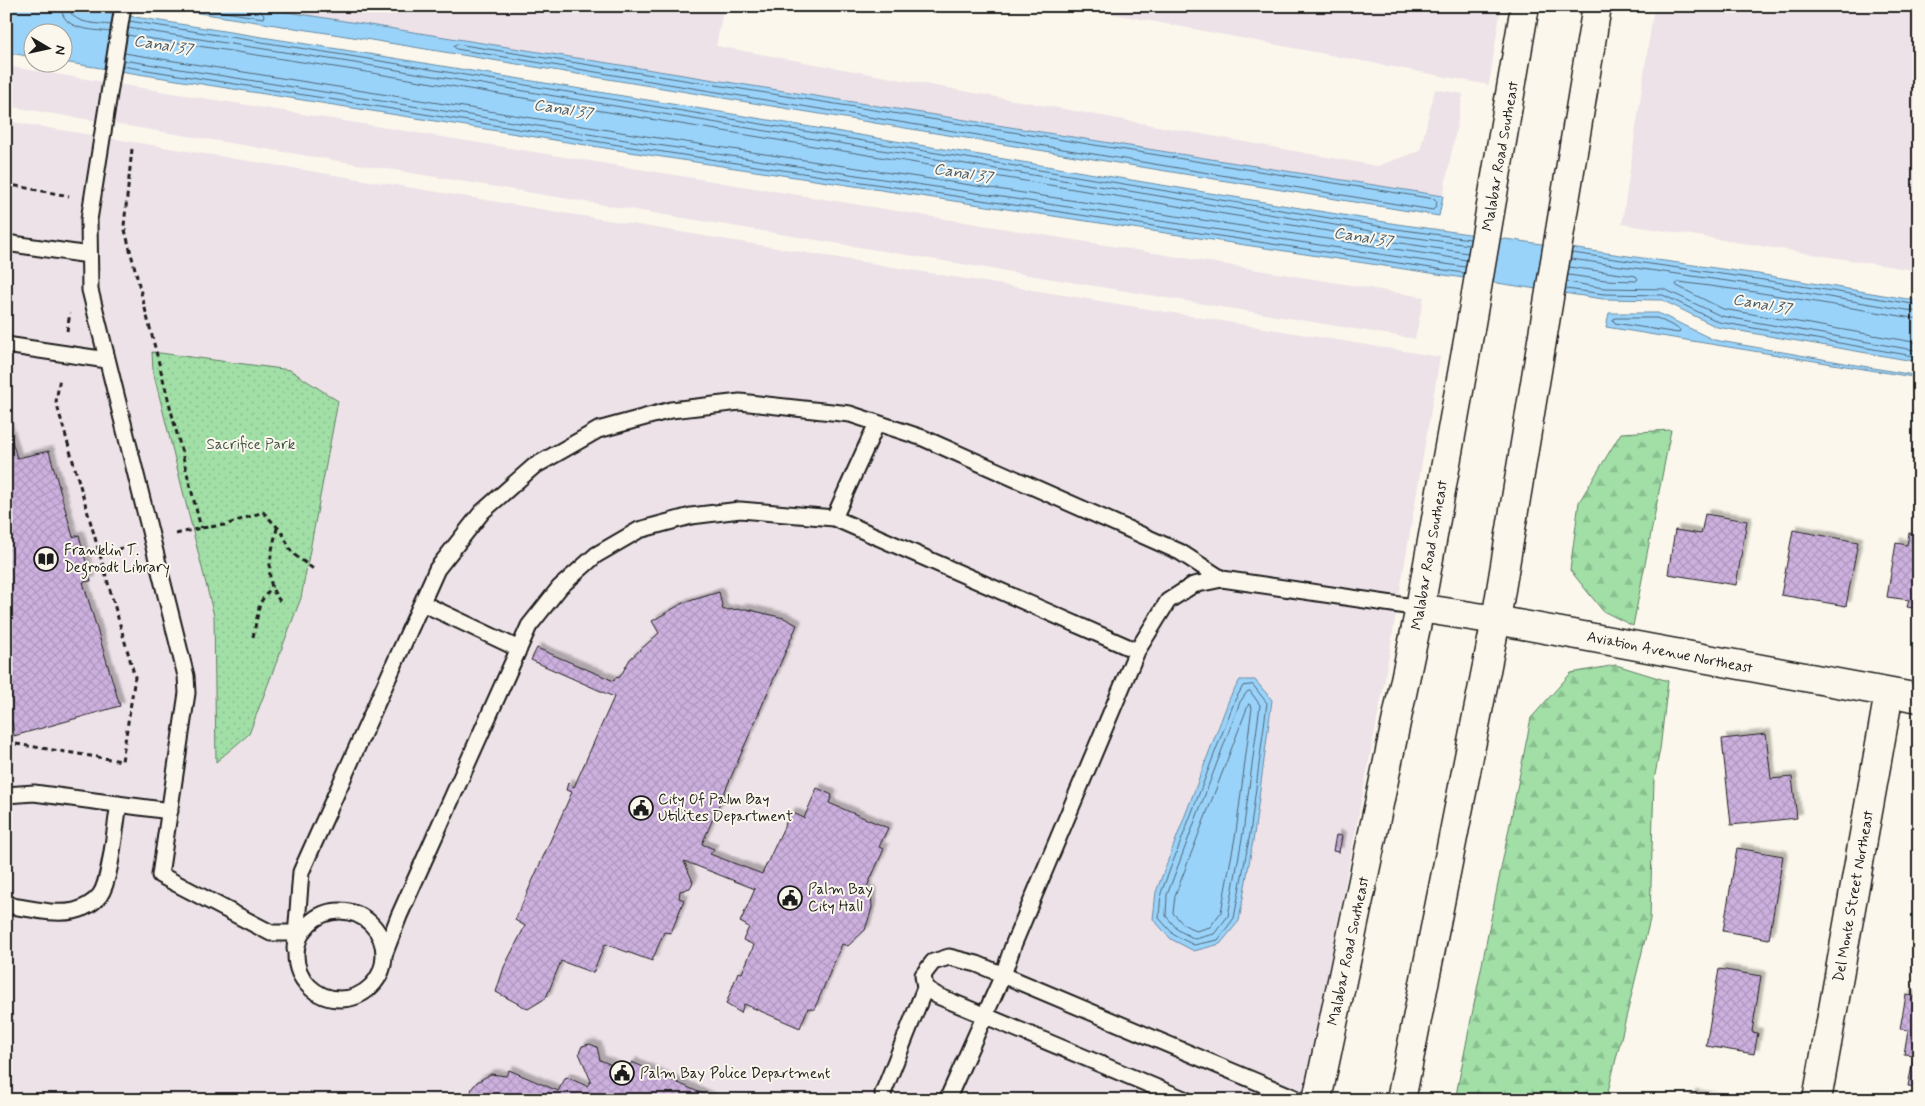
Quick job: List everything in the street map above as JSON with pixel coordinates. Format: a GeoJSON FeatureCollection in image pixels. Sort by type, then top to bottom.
{"type":"FeatureCollection","features":[{"type":"Feature","properties":{"kind":"main road","name":"Malabar Road Southeast"},"geometry":{"type":"LineString","coordinates":[[1317,1100],[1420,608],[1525,6]]}},
{"type":"Feature","properties":{"kind":"main road"},"geometry":{"type":"LineString","coordinates":[[1401,1100],[1496,620],[1597,6]]}},
{"type":"Feature","properties":{"kind":"main road","name":"Aviation Avenue Northeast"},"geometry":{"type":"LineString","coordinates":[[1420,608],[1496,620],[1919,698]]}},
{"type":"Feature","properties":{"kind":"main road","name":"Del Monte Street Northeast"},"geometry":{"type":"LineString","coordinates":[[1817,1100],[1889,693]]}},
{"type":"Feature","properties":{"kind":"lane"},"geometry":{"type":"LineString","coordinates":[[123,6],[89,220],[90,290],[186,676],[187,693],[160,875],[271,933],[296,933]]}},
{"type":"Feature","properties":{"kind":"lane"},"geometry":{"type":"LineString","coordinates":[[6,243],[90,255]]}},
{"type":"Feature","properties":{"kind":"lane"},"geometry":{"type":"LineString","coordinates":[[6,345],[107,360]]}},
{"type":"Feature","properties":{"kind":"lane"},"geometry":{"type":"LineString","coordinates":[[1137,651],[834,518],[740,510],[691,516],[640,530],[596,555],[560,587],[529,626],[399,916],[384,955],[381,971],[371,986],[362,994],[348,999],[327,998],[308,987],[297,969],[295,950],[301,872],[437,569],[482,512],[533,467],[598,430],[671,410],[740,402],[850,414],[923,438],[1180,552],[1222,579]]}},
{"type":"Feature","properties":{"kind":"lane"},"geometry":{"type":"LineString","coordinates":[[834,518],[877,423]]}},
{"type":"Feature","properties":{"kind":"lane"},"geometry":{"type":"LineString","coordinates":[[947,1100],[1003,974],[1014,943],[1137,651],[1168,600],[1193,585],[1222,579],[1420,608]]}},
{"type":"Feature","properties":{"kind":"lane"},"geometry":{"type":"LineString","coordinates":[[422,603],[519,649]]}},
{"type":"Feature","properties":{"kind":"lane"},"geometry":{"type":"LineString","coordinates":[[6,795],[34,793],[170,811]]}},
{"type":"Feature","properties":{"kind":"lane"},"geometry":{"type":"LineString","coordinates":[[6,902],[12,906],[52,912],[73,911],[87,906],[100,895],[106,879],[119,804]]}},
{"type":"Feature","properties":{"kind":"lane"},"geometry":{"type":"LineString","coordinates":[[295,950],[303,928],[320,914],[332,910],[348,910],[368,920],[375,926],[382,940],[384,955]]}},
{"type":"Feature","properties":{"kind":"lane"},"geometry":{"type":"LineString","coordinates":[[884,1100],[883,1093],[926,988],[923,975],[933,962],[949,957],[977,964],[1003,974],[1300,1100]]}},
{"type":"Feature","properties":{"kind":"lane"},"geometry":{"type":"LineString","coordinates":[[926,988],[938,996],[1186,1100]]}},
{"type":"Feature","properties":{"kind":"path"},"geometry":{"type":"LineString","coordinates":[[132,149],[124,226],[201,528]]}},
{"type":"Feature","properties":{"kind":"path"},"geometry":{"type":"LineString","coordinates":[[6,184],[92,201]]}},
{"type":"Feature","properties":{"kind":"path"},"geometry":{"type":"LineString","coordinates":[[16,744],[122,761],[136,677],[56,402],[71,306]]}},
{"type":"Feature","properties":{"kind":"path"},"geometry":{"type":"LineString","coordinates":[[173,535],[201,528],[225,525],[263,512],[282,532],[292,553],[316,571]]}},
{"type":"Feature","properties":{"kind":"path"},"geometry":{"type":"LineString","coordinates":[[277,527],[270,557],[270,580],[280,601]]}},
{"type":"Feature","properties":{"kind":"path"},"geometry":{"type":"LineString","coordinates":[[101,554],[132,545]]}},
{"type":"Feature","properties":{"kind":"path"},"geometry":{"type":"LineString","coordinates":[[253,637],[260,603],[272,586]]}},
{"type":"Feature","properties":{"kind":"shaded area"},"geometry":{"type":"Polygon","coordinates":[[[250,6],[724,6],[716,46],[1377,166],[1420,151],[1435,89],[1463,94],[1443,196],[250,6]]]}},
{"type":"Feature","properties":{"kind":"shaded area"},"geometry":{"type":"Polygon","coordinates":[[[1071,6],[1501,6],[1489,85],[1071,6]]]}},
{"type":"Feature","properties":{"kind":"shaded area"},"geometry":{"type":"Polygon","coordinates":[[[1654,6],[1919,6],[1919,271],[1622,224],[1654,6]]]}},
{"type":"Feature","properties":{"kind":"shaded area"},"geometry":{"type":"Polygon","coordinates":[[[6,66],[22,69],[22,72],[43,72],[1424,297],[1415,339],[6,106],[6,66]]]}},
{"type":"Feature","properties":{"kind":"shaded area"},"geometry":{"type":"Polygon","coordinates":[[[6,121],[1440,357],[1383,690],[1303,1100],[6,1100],[6,121]]]}},
{"type":"Feature","properties":{"kind":"green space","name":"Sacrifice Park"},"geometry":{"type":"Polygon","coordinates":[[[152,352],[290,370],[338,401],[301,598],[249,734],[216,762],[214,616],[153,371],[152,352]]]}},
{"type":"Feature","properties":{"kind":"green space"},"geometry":{"type":"Polygon","coordinates":[[[1671,430],[1633,626],[1603,611],[1570,570],[1579,502],[1621,433],[1671,430]]]}},
{"type":"Feature","properties":{"kind":"green space"},"geometry":{"type":"Polygon","coordinates":[[[1616,665],[1668,681],[1660,749],[1654,780],[1650,919],[1606,1100],[1455,1100],[1531,718],[1571,673],[1616,665]]]}},
{"type":"Feature","properties":{"kind":"water","name":"Canal 37"},"geometry":{"type":"Polygon","coordinates":[[[6,6],[65,6],[357,52],[1397,224],[1758,274],[1919,301],[1919,362],[1717,327],[1662,300],[1603,299],[649,155],[72,63],[72,22],[22,22],[22,55],[6,52],[6,6]]]}},
{"type":"Feature","properties":{"kind":"water"},"geometry":{"type":"Polygon","coordinates":[[[154,6],[250,6],[1443,196],[1439,216],[154,6]]]}},
{"type":"Feature","properties":{"kind":"water"},"geometry":{"type":"Polygon","coordinates":[[[1609,313],[1658,313],[1714,340],[1919,376],[1919,378],[1606,327],[1609,313]]]}},
{"type":"Feature","properties":{"kind":"water"},"geometry":{"type":"Polygon","coordinates":[[[1240,680],[1255,680],[1272,700],[1254,835],[1239,921],[1220,944],[1194,951],[1171,939],[1153,919],[1156,892],[1230,697],[1240,680]]]}},
{"type":"Feature","properties":{"kind":"building","name":"Franklin T. Degroodt Library"},"geometry":{"type":"Polygon","coordinates":[[[6,422],[17,458],[49,451],[73,537],[79,535],[91,581],[83,582],[120,706],[14,736],[12,721],[6,723],[6,422]]]}},
{"type":"Feature","properties":{"kind":"building"},"geometry":{"type":"Polygon","coordinates":[[[1705,514],[1747,521],[1736,585],[1668,574],[1675,530],[1701,534],[1705,514]]]}},
{"type":"Feature","properties":{"kind":"building"},"geometry":{"type":"Polygon","coordinates":[[[1793,530],[1858,542],[1846,606],[1781,595],[1793,530]]]}},
{"type":"Feature","properties":{"kind":"building"},"geometry":{"type":"Polygon","coordinates":[[[1909,533],[1919,534],[1919,609],[1907,607],[1909,600],[1887,597],[1896,543],[1907,545],[1909,533]]]}},
{"type":"Feature","properties":{"kind":"building","name":"City Of Palm Bay Utilites Department"},"geometry":{"type":"Polygon","coordinates":[[[719,592],[723,610],[746,609],[784,618],[797,625],[702,844],[714,849],[710,854],[762,874],[791,812],[804,818],[817,788],[832,795],[829,803],[888,828],[879,847],[884,849],[866,889],[871,891],[872,908],[865,930],[848,946],[842,944],[814,1010],[808,1008],[800,1028],[744,1004],[741,1013],[726,1004],[738,972],[742,973],[754,945],[743,940],[749,927],[740,922],[755,889],[684,861],[693,882],[690,888],[680,891],[679,898],[684,900],[671,933],[664,932],[652,961],[605,944],[593,973],[561,961],[546,998],[528,1009],[496,992],[504,967],[525,926],[515,920],[572,792],[566,790],[568,783],[574,787],[614,697],[531,660],[537,648],[614,681],[615,678],[620,677],[630,659],[659,633],[652,621],[683,603],[719,592]]]}},
{"type":"Feature","properties":{"kind":"building"},"geometry":{"type":"Polygon","coordinates":[[[1766,734],[1771,779],[1792,777],[1797,818],[1731,825],[1722,739],[1766,734]]]}},
{"type":"Feature","properties":{"kind":"building"},"geometry":{"type":"Polygon","coordinates":[[[1336,835],[1342,836],[1339,852],[1333,851],[1336,835]]]}},
{"type":"Feature","properties":{"kind":"building"},"geometry":{"type":"Polygon","coordinates":[[[1737,848],[1783,856],[1769,939],[1723,931],[1737,848]]]}},
{"type":"Feature","properties":{"kind":"building"},"geometry":{"type":"Polygon","coordinates":[[[1919,932],[1919,960],[1914,959],[1919,932]]]}},
{"type":"Feature","properties":{"kind":"building"},"geometry":{"type":"Polygon","coordinates":[[[1719,969],[1761,976],[1752,1032],[1758,1033],[1754,1054],[1706,1046],[1719,969]]]}},
{"type":"Feature","properties":{"kind":"building"},"geometry":{"type":"Polygon","coordinates":[[[1906,995],[1919,997],[1919,1087],[1908,1086],[1914,1055],[1904,1054],[1908,1030],[1900,1029],[1906,995]]]}},
{"type":"Feature","properties":{"kind":"building","name":"Palm Bay Police Department"},"geometry":{"type":"Polygon","coordinates":[[[590,1044],[597,1047],[600,1060],[626,1071],[632,1062],[716,1100],[469,1100],[472,1088],[477,1082],[491,1074],[506,1076],[509,1070],[558,1091],[566,1077],[587,1086],[591,1081],[579,1053],[582,1046],[590,1044]]]}},
{"type":"Feature","properties":{"kind":"building"},"geometry":{"type":"Polygon","coordinates":[[[1691,1094],[1726,1100],[1691,1100],[1691,1094]]]}},
{"type":"Feature","properties":{"kind":"place","name":"Franklin T. Degroodt Library"},"geometry":{"type":"Point","coordinates":[46,559]}},
{"type":"Feature","properties":{"kind":"place","name":"City Of Palm Bay Utilites Department"},"geometry":{"type":"Point","coordinates":[641,808]}},
{"type":"Feature","properties":{"kind":"place","name":"Palm Bay City Hall"},"geometry":{"type":"Point","coordinates":[790,898]}},
{"type":"Feature","properties":{"kind":"place","name":"Palm Bay Police Department"},"geometry":{"type":"Point","coordinates":[622,1073]}}]}
